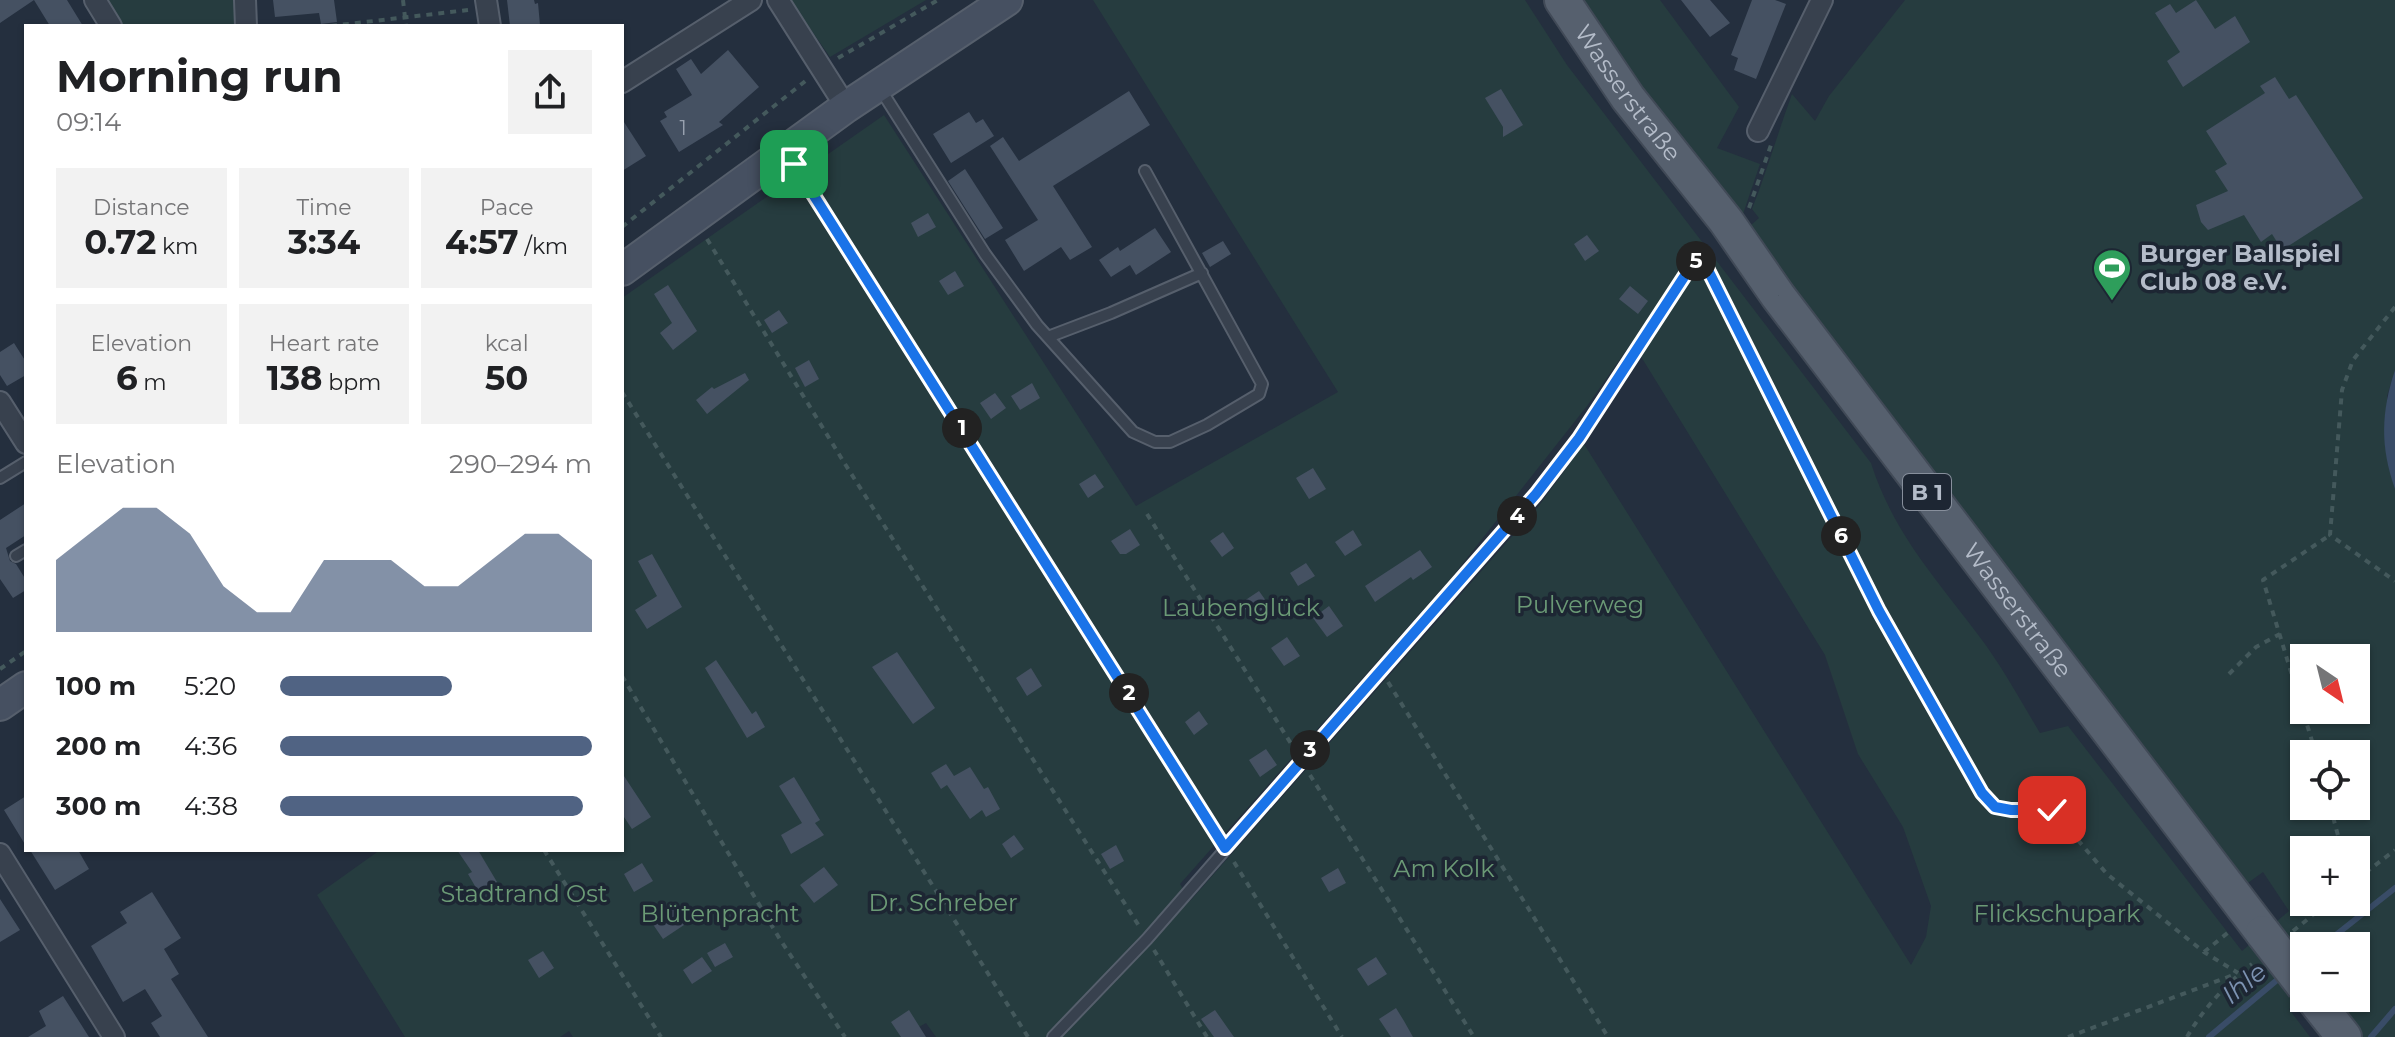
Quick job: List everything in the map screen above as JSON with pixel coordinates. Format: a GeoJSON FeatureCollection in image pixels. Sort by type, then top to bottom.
{"type":"FeatureCollection","features":[{"type":"Feature","properties":{"kind":"main road"},"geometry":{"type":"LineString","coordinates":[[624,269],[846,107],[1007,0]]}},
{"type":"Feature","properties":{"kind":"main road","name":"Wasserstraße"},"geometry":{"type":"LineString","coordinates":[[1562,0],[1628,98],[1726,221],[1778,296],[2290,968]]}},
{"type":"Feature","properties":{"kind":"main road"},"geometry":{"type":"LineString","coordinates":[[0,705],[24,688]]}},
{"type":"Feature","properties":{"kind":"main road"},"geometry":{"type":"LineString","coordinates":[[2324,1012],[2344,1037]]}},
{"type":"Feature","properties":{"kind":"street"},"geometry":{"type":"LineString","coordinates":[[95,0],[110,24]]}},
{"type":"Feature","properties":{"kind":"street"},"geometry":{"type":"LineString","coordinates":[[245,0],[246,24]]}},
{"type":"Feature","properties":{"kind":"street"},"geometry":{"type":"LineString","coordinates":[[624,81],[751,0]]}},
{"type":"Feature","properties":{"kind":"street"},"geometry":{"type":"LineString","coordinates":[[778,0],[846,107]]}},
{"type":"Feature","properties":{"kind":"street"},"geometry":{"type":"LineString","coordinates":[[1758,131],[1822,0]]}},
{"type":"Feature","properties":{"kind":"street"},"geometry":{"type":"LineString","coordinates":[[0,402],[24,440]]}},
{"type":"Feature","properties":{"kind":"street"},"geometry":{"type":"LineString","coordinates":[[0,854],[114,1037]]}},
{"type":"Feature","properties":{"kind":"lane"},"geometry":{"type":"LineString","coordinates":[[878,86],[985,254],[1048,337],[1133,432],[1155,442],[1170,442],[1207,425],[1259,394],[1262,384],[1145,171]]}},
{"type":"Feature","properties":{"kind":"lane"},"geometry":{"type":"LineString","coordinates":[[1053,1037],[1147,939],[1536,494],[1579,438],[1695,260]]}},
{"type":"Feature","properties":{"kind":"lane"},"geometry":{"type":"LineString","coordinates":[[1048,337],[1202,273]]}},
{"type":"Feature","properties":{"kind":"lane"},"geometry":{"type":"LineString","coordinates":[[0,478],[24,463]]}},
{"type":"Feature","properties":{"kind":"path"},"geometry":{"type":"LineString","coordinates":[[403,0],[406,24]]}},
{"type":"Feature","properties":{"kind":"path"},"geometry":{"type":"LineString","coordinates":[[624,226],[686,179],[791,91],[938,0]]}},
{"type":"Feature","properties":{"kind":"path"},"geometry":{"type":"LineString","coordinates":[[350,24],[488,11]]}},
{"type":"Feature","properties":{"kind":"path"},"geometry":{"type":"LineString","coordinates":[[1747,214],[1772,146],[1758,131]]}},
{"type":"Feature","properties":{"kind":"path"},"geometry":{"type":"LineString","coordinates":[[794,164],[1342,1037]]}},
{"type":"Feature","properties":{"kind":"path"},"geometry":{"type":"LineString","coordinates":[[700,229],[1207,1037]]}},
{"type":"Feature","properties":{"kind":"path"},"geometry":{"type":"LineString","coordinates":[[1695,260],[1708,270],[1879,611],[1982,793],[1995,807],[2052,810],[2107,874],[2204,952],[2238,973],[2068,1037]]}},
{"type":"Feature","properties":{"kind":"path"},"geometry":{"type":"LineString","coordinates":[[2330,535],[2342,390],[2353,360],[2395,307]]}},
{"type":"Feature","properties":{"kind":"path"},"geometry":{"type":"LineString","coordinates":[[624,395],[1028,1037]]}},
{"type":"Feature","properties":{"kind":"path"},"geometry":{"type":"LineString","coordinates":[[1147,514],[1474,1037]]}},
{"type":"Feature","properties":{"kind":"path"},"geometry":{"type":"LineString","coordinates":[[2330,535],[2395,581]]}},
{"type":"Feature","properties":{"kind":"path"},"geometry":{"type":"LineString","coordinates":[[2312,740],[2263,580],[2330,535]]}},
{"type":"Feature","properties":{"kind":"path"},"geometry":{"type":"LineString","coordinates":[[2229,674],[2256,647],[2280,634]]}},
{"type":"Feature","properties":{"kind":"path"},"geometry":{"type":"LineString","coordinates":[[0,669],[24,652]]}},
{"type":"Feature","properties":{"kind":"path"},"geometry":{"type":"LineString","coordinates":[[1382,671],[1608,1037]]}},
{"type":"Feature","properties":{"kind":"path"},"geometry":{"type":"LineString","coordinates":[[624,679],[781,941],[845,1037]]}},
{"type":"Feature","properties":{"kind":"path"},"geometry":{"type":"LineString","coordinates":[[2370,869],[2395,850]]}},
{"type":"Feature","properties":{"kind":"path"},"geometry":{"type":"LineString","coordinates":[[545,852],[661,1037]]}},
{"type":"Feature","properties":{"kind":"path"},"geometry":{"type":"LineString","coordinates":[[2204,952],[2256,925]]}},
{"type":"Feature","properties":{"kind":"green space"},"geometry":{"type":"Polygon","coordinates":[[[106,0],[235,0],[236,24],[122,24],[106,0]]]}},
{"type":"Feature","properties":{"kind":"green space"},"geometry":{"type":"Polygon","coordinates":[[[790,0],[926,0],[830,57],[790,0]]]}},
{"type":"Feature","properties":{"kind":"green space"},"geometry":{"type":"Polygon","coordinates":[[[1093,0],[1525,0],[1567,65],[1871,463],[1892,514],[1906,537],[1992,655],[2040,733],[2068,726],[2242,951],[2289,911],[2263,872],[2245,885],[2117,713],[1814,325],[1750,226],[1759,218],[1752,209],[1792,94],[1815,121],[1829,96],[1905,0],[2395,0],[2395,370],[2387,396],[2395,489],[2395,1037],[2363,1037],[2344,1012],[2370,1012],[2370,932],[2290,932],[2289,1009],[2310,1037],[936,1037],[926,1023],[901,1037],[573,1037],[569,1031],[560,1037],[405,1037],[317,895],[377,852],[624,852],[624,297],[884,115],[1136,506],[1338,392],[1093,0]],[[1632,342],[1587,406],[1452,577],[1180,884],[1190,901],[1538,507],[1584,444],[1911,965],[1926,937],[1931,906],[1903,827],[1858,754],[1825,655],[1632,342]]]}},
{"type":"Feature","properties":{"kind":"green space"},"geometry":{"type":"Polygon","coordinates":[[[1582,0],[1660,0],[1739,107],[1717,148],[1760,164],[1743,214],[1668,132],[1582,0]]]}},
{"type":"Feature","properties":{"kind":"water"},"geometry":{"type":"Polygon","coordinates":[[[2395,370],[2395,489],[2384,430],[2387,400],[2395,370]]]}},
{"type":"Feature","properties":{"kind":"building"},"geometry":{"type":"Polygon","coordinates":[[[0,0],[34,0],[0,23],[0,0]]]}},
{"type":"Feature","properties":{"kind":"building"},"geometry":{"type":"Polygon","coordinates":[[[34,0],[67,0],[82,24],[49,24],[34,0]]]}},
{"type":"Feature","properties":{"kind":"building"},"geometry":{"type":"Polygon","coordinates":[[[273,0],[334,0],[337,22],[321,24],[319,13],[275,17],[273,0]]]}},
{"type":"Feature","properties":{"kind":"building"},"geometry":{"type":"Polygon","coordinates":[[[507,0],[534,0],[535,4],[538,3],[540,24],[510,24],[507,0]]]}},
{"type":"Feature","properties":{"kind":"building"},"geometry":{"type":"Polygon","coordinates":[[[1681,0],[1710,0],[1730,23],[1710,37],[1681,0]]]}},
{"type":"Feature","properties":{"kind":"building"},"geometry":{"type":"Polygon","coordinates":[[[1752,0],[1775,0],[1786,4],[1756,79],[1734,70],[1738,58],[1731,55],[1752,0]]]}},
{"type":"Feature","properties":{"kind":"building"},"geometry":{"type":"Polygon","coordinates":[[[2196,0],[2215,29],[2235,16],[2250,42],[2183,87],[2167,61],[2180,52],[2155,13],[2170,4],[2176,13],[2196,0]]]}},
{"type":"Feature","properties":{"kind":"building"},"geometry":{"type":"Polygon","coordinates":[[[728,50],[759,87],[719,122],[723,125],[679,152],[660,121],[667,117],[664,112],[692,95],[676,69],[691,59],[701,74],[728,50]]]}},
{"type":"Feature","properties":{"kind":"building"},"geometry":{"type":"Polygon","coordinates":[[[2275,77],[2289,99],[2296,95],[2363,198],[2282,250],[2272,234],[2261,242],[2244,215],[2208,230],[2201,222],[2196,205],[2228,191],[2215,171],[2227,164],[2206,131],[2265,93],[2260,86],[2275,77]]]}},
{"type":"Feature","properties":{"kind":"building"},"geometry":{"type":"Polygon","coordinates":[[[1501,89],[1523,125],[1503,137],[1503,127],[1485,98],[1501,89]]]}},
{"type":"Feature","properties":{"kind":"building"},"geometry":{"type":"Polygon","coordinates":[[[1129,91],[1150,125],[1053,186],[1092,247],[1070,260],[1061,247],[1024,271],[1005,240],[1038,220],[990,146],[1003,137],[1019,161],[1129,91]]]}},
{"type":"Feature","properties":{"kind":"building"},"geometry":{"type":"Polygon","coordinates":[[[969,112],[976,123],[983,119],[994,136],[951,163],[933,134],[969,112]]]}},
{"type":"Feature","properties":{"kind":"building"},"geometry":{"type":"Polygon","coordinates":[[[624,122],[646,156],[624,170],[624,122]]]}},
{"type":"Feature","properties":{"kind":"building"},"geometry":{"type":"Polygon","coordinates":[[[965,169],[1003,228],[985,239],[948,181],[965,169]]]}},
{"type":"Feature","properties":{"kind":"building"},"geometry":{"type":"Polygon","coordinates":[[[928,213],[936,227],[918,237],[911,223],[928,213]]]}},
{"type":"Feature","properties":{"kind":"building"},"geometry":{"type":"Polygon","coordinates":[[[1155,228],[1171,252],[1136,275],[1130,265],[1111,277],[1099,260],[1118,247],[1120,251],[1155,228]]]}},
{"type":"Feature","properties":{"kind":"building"},"geometry":{"type":"Polygon","coordinates":[[[1587,235],[1599,251],[1585,261],[1574,244],[1587,235]]]}},
{"type":"Feature","properties":{"kind":"building"},"geometry":{"type":"Polygon","coordinates":[[[1223,241],[1231,254],[1210,267],[1202,253],[1223,241]]]}},
{"type":"Feature","properties":{"kind":"building"},"geometry":{"type":"Polygon","coordinates":[[[955,271],[964,286],[948,295],[939,281],[955,271]]]}},
{"type":"Feature","properties":{"kind":"building"},"geometry":{"type":"Polygon","coordinates":[[[668,285],[697,331],[673,350],[660,333],[672,323],[654,294],[668,285]]]}},
{"type":"Feature","properties":{"kind":"building"},"geometry":{"type":"Polygon","coordinates":[[[1630,286],[1648,301],[1638,314],[1619,299],[1630,286]]]}},
{"type":"Feature","properties":{"kind":"building"},"geometry":{"type":"Polygon","coordinates":[[[779,310],[788,323],[772,333],[764,320],[779,310]]]}},
{"type":"Feature","properties":{"kind":"building"},"geometry":{"type":"Polygon","coordinates":[[[14,343],[24,359],[24,376],[7,386],[0,375],[0,352],[14,343]]]}},
{"type":"Feature","properties":{"kind":"building"},"geometry":{"type":"Polygon","coordinates":[[[809,360],[819,379],[805,387],[795,368],[809,360]]]}},
{"type":"Feature","properties":{"kind":"building"},"geometry":{"type":"Polygon","coordinates":[[[745,373],[749,380],[707,414],[696,400],[712,387],[714,389],[745,373]]]}},
{"type":"Feature","properties":{"kind":"building"},"geometry":{"type":"Polygon","coordinates":[[[1032,383],[1040,398],[1020,410],[1011,396],[1032,383]]]}},
{"type":"Feature","properties":{"kind":"building"},"geometry":{"type":"Polygon","coordinates":[[[995,393],[1006,408],[991,419],[980,403],[995,393]]]}},
{"type":"Feature","properties":{"kind":"building"},"geometry":{"type":"Polygon","coordinates":[[[1313,468],[1326,489],[1309,499],[1296,478],[1313,468]]]}},
{"type":"Feature","properties":{"kind":"building"},"geometry":{"type":"Polygon","coordinates":[[[1095,474],[1104,487],[1088,498],[1079,484],[1095,474]]]}},
{"type":"Feature","properties":{"kind":"building"},"geometry":{"type":"Polygon","coordinates":[[[24,504],[24,536],[6,548],[10,561],[16,564],[24,577],[24,591],[13,598],[0,579],[0,520],[24,504]]]}},
{"type":"Feature","properties":{"kind":"building"},"geometry":{"type":"Polygon","coordinates":[[[1130,529],[1140,545],[1126,554],[1120,554],[1111,541],[1130,529]]]}},
{"type":"Feature","properties":{"kind":"building"},"geometry":{"type":"Polygon","coordinates":[[[1353,530],[1362,545],[1345,556],[1335,542],[1353,530]]]}},
{"type":"Feature","properties":{"kind":"building"},"geometry":{"type":"Polygon","coordinates":[[[1223,532],[1234,548],[1222,557],[1210,541],[1223,532]]]}},
{"type":"Feature","properties":{"kind":"building"},"geometry":{"type":"Polygon","coordinates":[[[1420,550],[1432,567],[1413,580],[1411,577],[1375,602],[1365,586],[1420,550]]]}},
{"type":"Feature","properties":{"kind":"building"},"geometry":{"type":"Polygon","coordinates":[[[652,554],[682,607],[647,629],[635,610],[657,596],[638,561],[652,554]]]}},
{"type":"Feature","properties":{"kind":"building"},"geometry":{"type":"Polygon","coordinates":[[[1306,563],[1315,576],[1298,586],[1290,573],[1306,563]]]}},
{"type":"Feature","properties":{"kind":"building"},"geometry":{"type":"Polygon","coordinates":[[[1259,591],[1269,605],[1251,617],[1241,603],[1259,591]]]}},
{"type":"Feature","properties":{"kind":"building"},"geometry":{"type":"Polygon","coordinates":[[[1329,606],[1343,626],[1327,637],[1313,618],[1329,606]]]}},
{"type":"Feature","properties":{"kind":"building"},"geometry":{"type":"Polygon","coordinates":[[[1287,637],[1300,656],[1284,666],[1271,648],[1287,637]]]}},
{"type":"Feature","properties":{"kind":"building"},"geometry":{"type":"Polygon","coordinates":[[[897,652],[935,708],[913,724],[872,667],[897,652]]]}},
{"type":"Feature","properties":{"kind":"building"},"geometry":{"type":"Polygon","coordinates":[[[716,660],[752,714],[756,711],[765,727],[747,738],[705,668],[716,660]]]}},
{"type":"Feature","properties":{"kind":"building"},"geometry":{"type":"Polygon","coordinates":[[[1031,668],[1042,686],[1027,696],[1016,678],[1031,668]]]}},
{"type":"Feature","properties":{"kind":"building"},"geometry":{"type":"Polygon","coordinates":[[[1199,711],[1208,724],[1194,735],[1185,722],[1199,711]]]}},
{"type":"Feature","properties":{"kind":"building"},"geometry":{"type":"Polygon","coordinates":[[[1266,749],[1277,765],[1260,777],[1249,760],[1266,749]]]}},
{"type":"Feature","properties":{"kind":"building"},"geometry":{"type":"Polygon","coordinates":[[[946,764],[954,776],[970,767],[984,789],[988,787],[1000,809],[986,817],[982,810],[970,819],[947,785],[941,789],[931,773],[946,764]]]}},
{"type":"Feature","properties":{"kind":"building"},"geometry":{"type":"Polygon","coordinates":[[[624,776],[651,817],[632,829],[624,817],[624,776]]]}},
{"type":"Feature","properties":{"kind":"building"},"geometry":{"type":"Polygon","coordinates":[[[794,777],[820,820],[815,823],[824,835],[791,854],[781,835],[802,823],[779,786],[794,777]]]}},
{"type":"Feature","properties":{"kind":"building"},"geometry":{"type":"Polygon","coordinates":[[[24,797],[24,843],[4,810],[24,797]]]}},
{"type":"Feature","properties":{"kind":"building"},"geometry":{"type":"Polygon","coordinates":[[[1014,835],[1024,849],[1011,858],[1002,844],[1014,835]]]}},
{"type":"Feature","properties":{"kind":"building"},"geometry":{"type":"Polygon","coordinates":[[[1116,845],[1124,861],[1110,869],[1101,854],[1116,845]]]}},
{"type":"Feature","properties":{"kind":"building"},"geometry":{"type":"Polygon","coordinates":[[[31,852],[79,852],[89,869],[55,890],[31,852]]]}},
{"type":"Feature","properties":{"kind":"building"},"geometry":{"type":"Polygon","coordinates":[[[458,852],[479,852],[497,882],[479,893],[468,874],[472,872],[458,852]]]}},
{"type":"Feature","properties":{"kind":"building"},"geometry":{"type":"Polygon","coordinates":[[[642,863],[653,881],[634,892],[624,874],[642,863]]]}},
{"type":"Feature","properties":{"kind":"building"},"geometry":{"type":"Polygon","coordinates":[[[824,867],[838,885],[814,903],[800,885],[824,867]]]}},
{"type":"Feature","properties":{"kind":"building"},"geometry":{"type":"Polygon","coordinates":[[[1338,868],[1346,883],[1329,892],[1321,878],[1338,868]]]}},
{"type":"Feature","properties":{"kind":"building"},"geometry":{"type":"Polygon","coordinates":[[[152,892],[181,938],[164,949],[179,974],[171,979],[208,1037],[160,1037],[151,1023],[162,1016],[145,989],[123,1002],[91,946],[127,923],[120,912],[152,892]]]}},
{"type":"Feature","properties":{"kind":"building"},"geometry":{"type":"Polygon","coordinates":[[[0,899],[20,930],[0,942],[0,899]]]}},
{"type":"Feature","properties":{"kind":"building"},"geometry":{"type":"Polygon","coordinates":[[[671,906],[684,925],[663,939],[650,920],[671,906]]]}},
{"type":"Feature","properties":{"kind":"building"},"geometry":{"type":"Polygon","coordinates":[[[725,943],[733,957],[715,967],[707,953],[725,943]]]}},
{"type":"Feature","properties":{"kind":"building"},"geometry":{"type":"Polygon","coordinates":[[[543,951],[554,968],[539,978],[528,960],[543,951]]]}},
{"type":"Feature","properties":{"kind":"building"},"geometry":{"type":"Polygon","coordinates":[[[702,957],[712,971],[692,984],[683,970],[702,957]]]}},
{"type":"Feature","properties":{"kind":"building"},"geometry":{"type":"Polygon","coordinates":[[[1376,957],[1387,974],[1368,986],[1357,969],[1376,957]]]}},
{"type":"Feature","properties":{"kind":"building"},"geometry":{"type":"Polygon","coordinates":[[[63,996],[89,1037],[28,1037],[46,1026],[39,1011],[63,996]]]}},
{"type":"Feature","properties":{"kind":"building"},"geometry":{"type":"Polygon","coordinates":[[[1396,1008],[1413,1037],[1391,1037],[1379,1019],[1396,1008]]]}},
{"type":"Feature","properties":{"kind":"building"},"geometry":{"type":"Polygon","coordinates":[[[909,1010],[926,1037],[901,1037],[891,1022],[909,1010]]]}},
{"type":"Feature","properties":{"kind":"building"},"geometry":{"type":"Polygon","coordinates":[[[1215,1010],[1234,1037],[1214,1037],[1201,1019],[1215,1010]]]}},
{"type":"Feature","properties":{"kind":"waterway","name":"Ihle"},"geometry":{"type":"LineString","coordinates":[[2340,932],[2395,888]]}},
{"type":"Feature","properties":{"kind":"waterway","name":"Ihle"},"geometry":{"type":"LineString","coordinates":[[2209,1037],[2283,975]]}},
{"type":"Feature","properties":{"kind":"waterway"},"geometry":{"type":"LineString","coordinates":[[2371,1037],[2395,1009]]}},
{"type":"Feature","properties":{"kind":"place","name":"Burger Ballspiel Club 08 e.V."},"geometry":{"type":"Point","coordinates":[2112,302]}},
{"type":"Feature","properties":{"kind":"route"},"geometry":{"type":"LineString","coordinates":[[794,164],[1225,848],[1536,494],[1579,438],[1695,260],[1708,270],[1879,611],[1982,793],[1995,807],[2052,810]]}},
{"type":"Feature","properties":{"kind":"park label","name":"Pulverweg"},"geometry":{"type":"Point","coordinates":[1580,605]}},
{"type":"Feature","properties":{"kind":"park label","name":"Laubenglück"},"geometry":{"type":"Point","coordinates":[1241,608]}},
{"type":"Feature","properties":{"kind":"park label","name":"Am Kolk"},"geometry":{"type":"Point","coordinates":[1444,869]}},
{"type":"Feature","properties":{"kind":"park label","name":"Stadtrand Ost"},"geometry":{"type":"Point","coordinates":[524,894]}},
{"type":"Feature","properties":{"kind":"park label","name":"Dr. Schreber"},"geometry":{"type":"Point","coordinates":[943,903]}},
{"type":"Feature","properties":{"kind":"park label","name":"Blütenpracht"},"geometry":{"type":"Point","coordinates":[720,914]}},
{"type":"Feature","properties":{"kind":"park label","name":"Flickschupark"},"geometry":{"type":"Point","coordinates":[2057,914]}}]}
